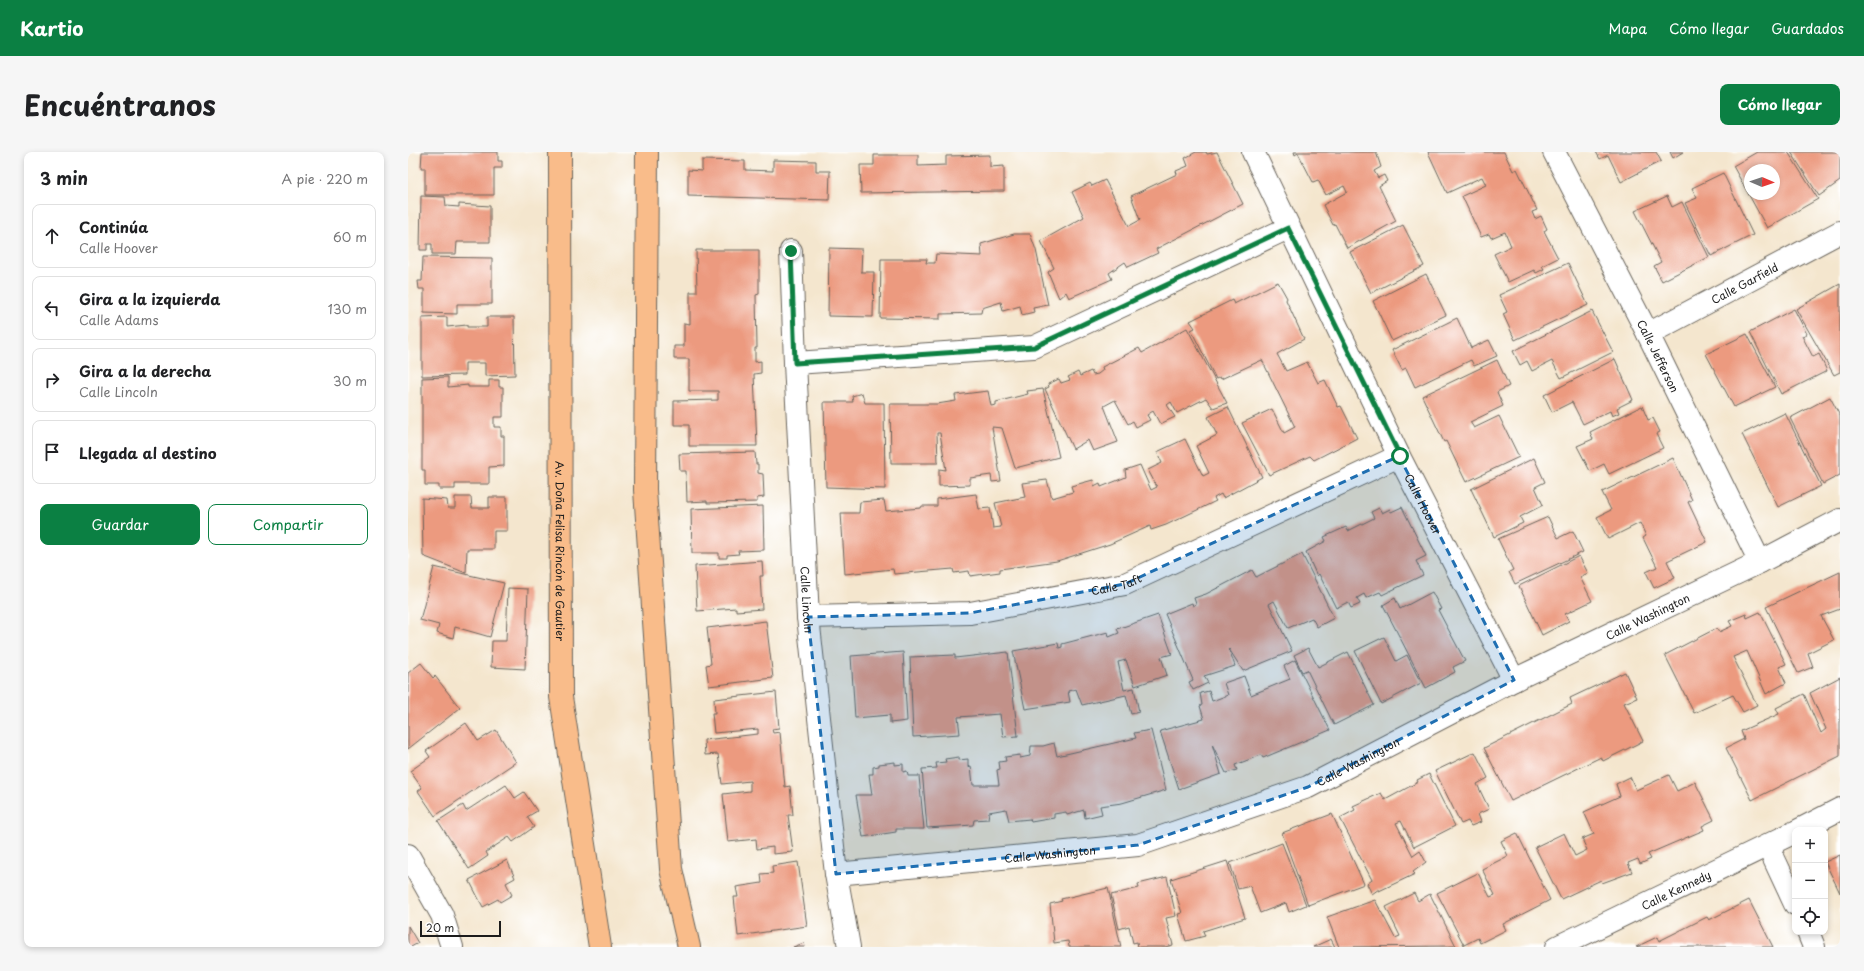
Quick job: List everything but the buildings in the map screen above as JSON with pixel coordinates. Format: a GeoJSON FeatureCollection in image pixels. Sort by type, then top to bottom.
{"type":"FeatureCollection","features":[{"type":"Feature","properties":{"kind":"main road","name":"Av. Doña Felisa Rincón de Gautier"},"geometry":{"type":"LineString","coordinates":[[560,152],[562,697],[600,947]]}},
{"type":"Feature","properties":{"kind":"main road"},"geometry":{"type":"LineString","coordinates":[[647,152],[645,490],[672,869],[689,947]]}},
{"type":"Feature","properties":{"kind":"street","name":"Calle Hoover"},"geometry":{"type":"LineString","coordinates":[[1253,152],[1288,228],[1400,456],[1514,680]]}},
{"type":"Feature","properties":{"kind":"street","name":"Calle Jefferson"},"geometry":{"type":"LineString","coordinates":[[1554,152],[1648,334],[1760,562]]}},
{"type":"Feature","properties":{"kind":"street"},"geometry":{"type":"LineString","coordinates":[[795,363],[1034,347],[1288,228]]}},
{"type":"Feature","properties":{"kind":"street","name":"Calle Garfield"},"geometry":{"type":"LineString","coordinates":[[1648,334],[1840,232]]}},
{"type":"Feature","properties":{"kind":"street","name":"Calle Lincoln"},"geometry":{"type":"LineString","coordinates":[[791,251],[808,618],[836,874],[849,947]]}},
{"type":"Feature","properties":{"kind":"street","name":"Calle Taft"},"geometry":{"type":"LineString","coordinates":[[808,618],[970,613],[1125,584],[1400,456]]}},
{"type":"Feature","properties":{"kind":"street","name":"Calle Washington"},"geometry":{"type":"LineString","coordinates":[[836,874],[1138,845],[1308,787],[1514,680],[1760,562],[1840,520]]}},
{"type":"Feature","properties":{"kind":"street"},"geometry":{"type":"LineString","coordinates":[[1805,827],[1840,809]]}},
{"type":"Feature","properties":{"kind":"street","name":"Calle Kennedy"},"geometry":{"type":"LineString","coordinates":[[1557,947],[1792,834]]}},
{"type":"Feature","properties":{"kind":"street"},"geometry":{"type":"LineString","coordinates":[[1768,846],[1793,899]]}},
{"type":"Feature","properties":{"kind":"street"},"geometry":{"type":"LineString","coordinates":[[408,855],[442,915],[452,947]]}},
{"type":"Feature","properties":{"kind":"street"},"geometry":{"type":"LineString","coordinates":[[1809,935],[1814,947]]}},
{"type":"Feature","properties":{"kind":"highlighted area"},"geometry":{"type":"Polygon","coordinates":[[[1399,456],[1514,680],[1308,787],[1138,845],[836,874],[808,617],[970,613],[1125,584],[1399,456]]]}},
{"type":"Feature","properties":{"kind":"route"},"geometry":{"type":"LineString","coordinates":[[791,251],[795,363],[1034,347],[1288,228],[1400,456]]}}]}
